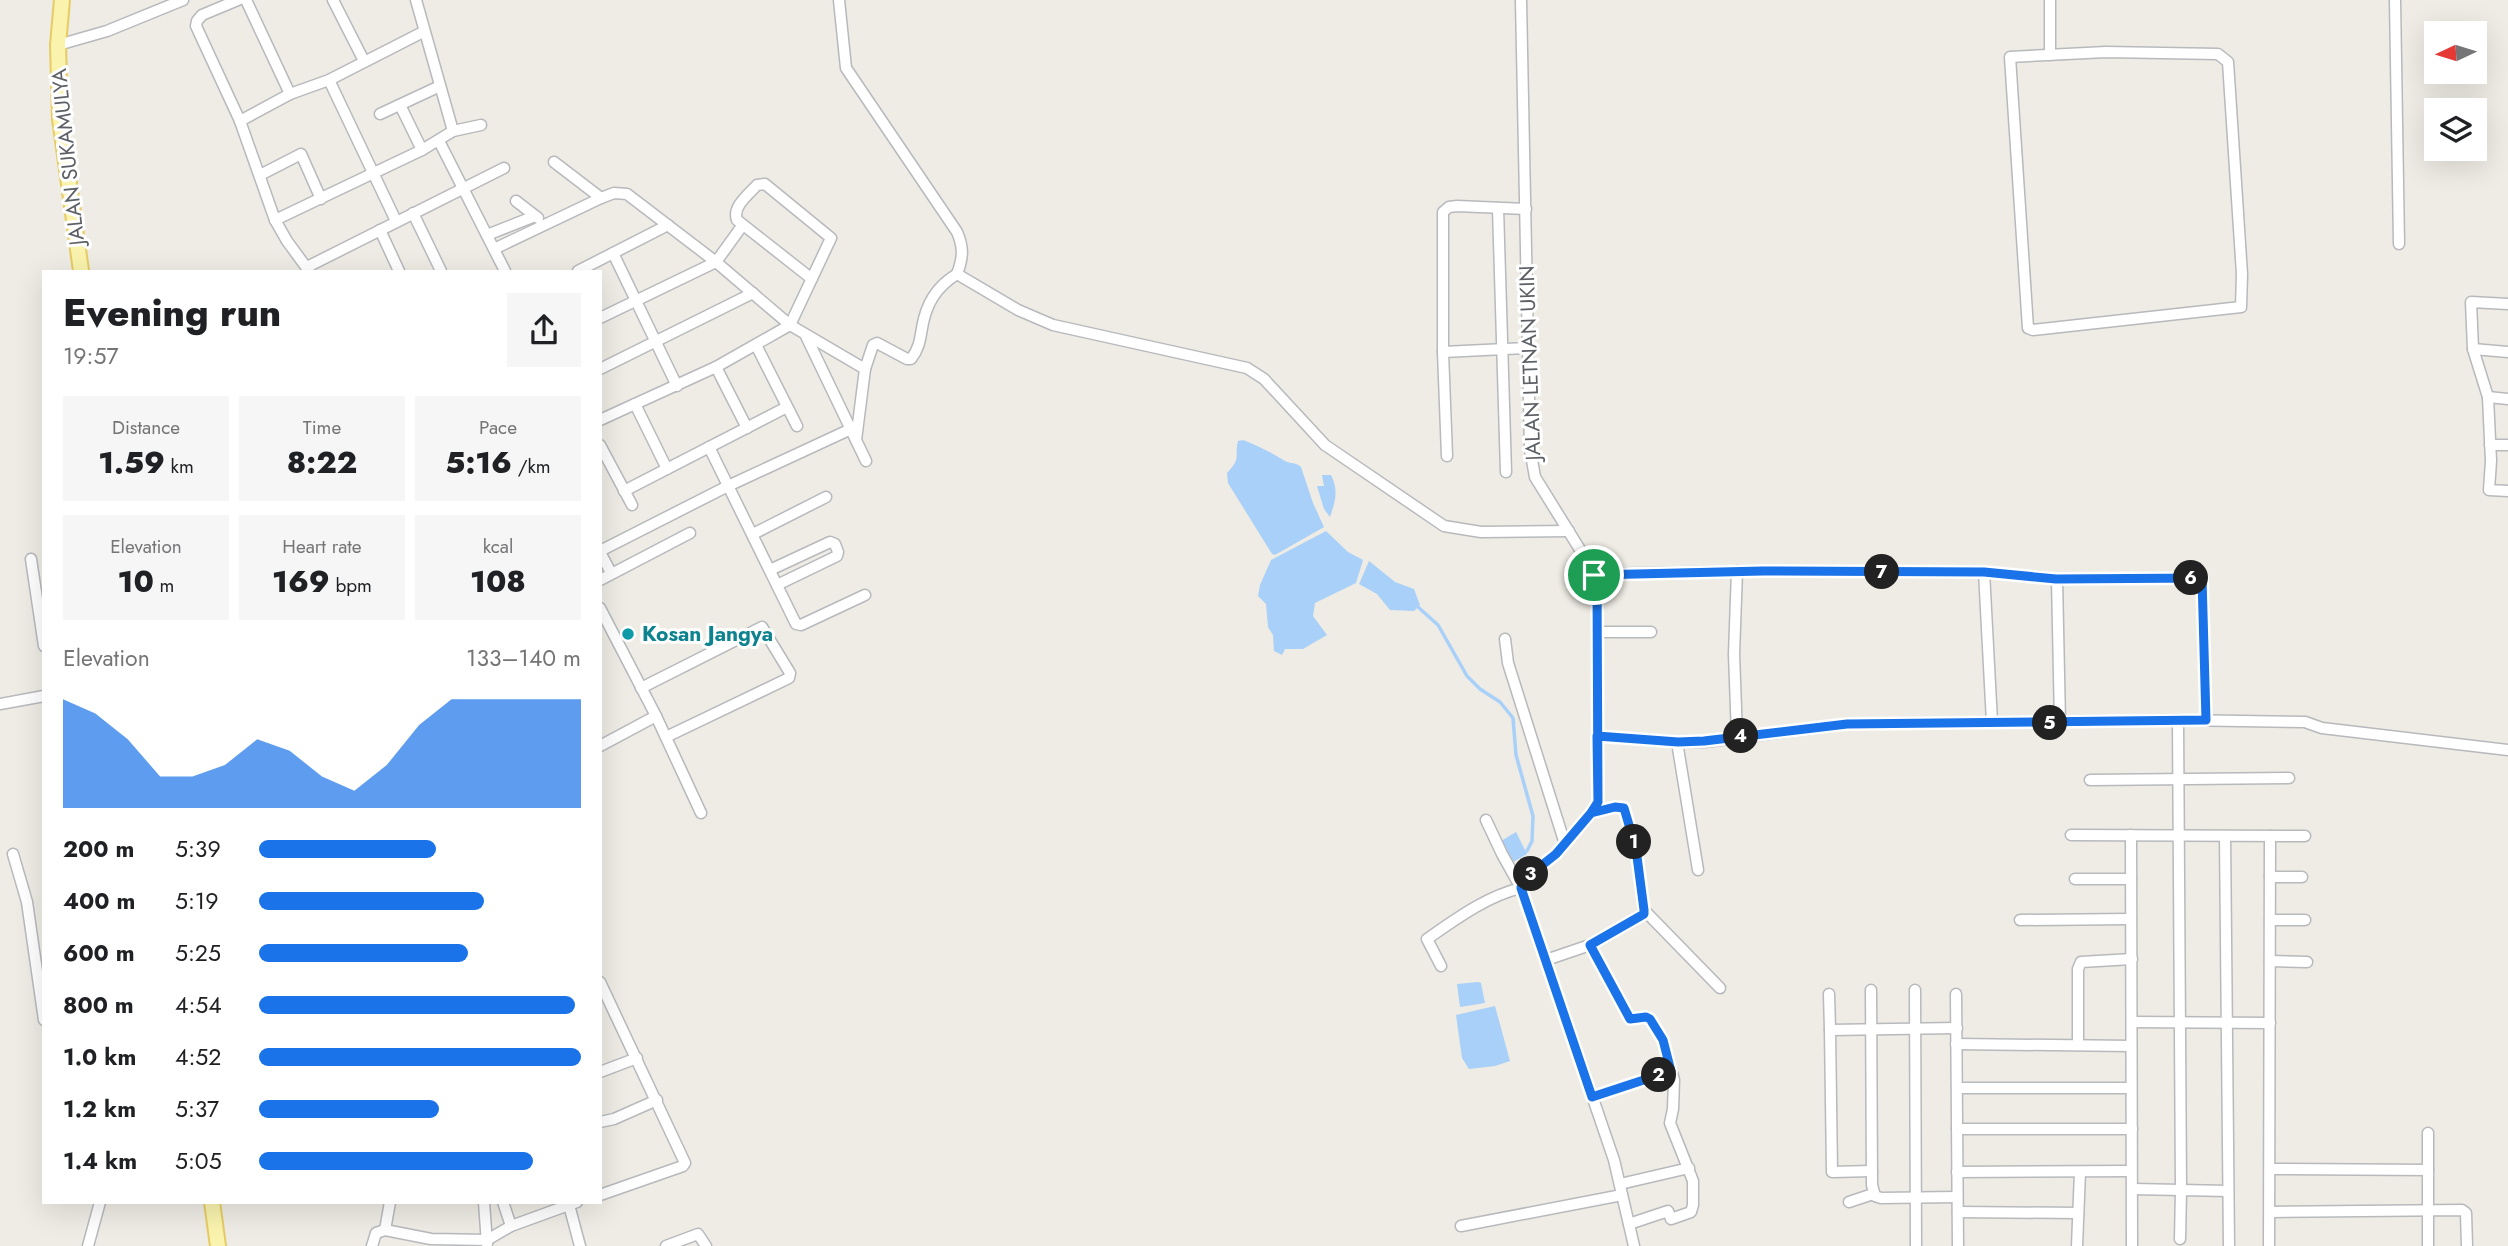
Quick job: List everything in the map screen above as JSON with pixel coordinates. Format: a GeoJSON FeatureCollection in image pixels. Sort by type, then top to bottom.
{"type":"FeatureCollection","features":[{"type":"Feature","properties":{"kind":"main road","name":"JALAN SUKAMULYA"},"geometry":{"type":"LineString","coordinates":[[62,0],[58,45],[60,119],[81,270]]}},
{"type":"Feature","properties":{"kind":"main road"},"geometry":{"type":"LineString","coordinates":[[212,1204],[218,1246]]}},
{"type":"Feature","properties":{"kind":"street"},"geometry":{"type":"LineString","coordinates":[[58,45],[107,31],[183,0]]}},
{"type":"Feature","properties":{"kind":"street"},"geometry":{"type":"LineString","coordinates":[[238,0],[202,15],[196,26],[240,121],[275,220],[308,269],[396,221],[504,168]]}},
{"type":"Feature","properties":{"kind":"street"},"geometry":{"type":"LineString","coordinates":[[246,0],[290,94]]}},
{"type":"Feature","properties":{"kind":"street"},"geometry":{"type":"LineString","coordinates":[[333,0],[364,61]]}},
{"type":"Feature","properties":{"kind":"street"},"geometry":{"type":"LineString","coordinates":[[416,0],[453,131]]}},
{"type":"Feature","properties":{"kind":"street"},"geometry":{"type":"LineString","coordinates":[[839,0],[846,68],[957,232],[963,256],[957,274],[946,281],[927,307],[919,347],[911,359],[876,343],[873,345],[865,369],[854,435]]}},
{"type":"Feature","properties":{"kind":"street","name":"JALAN LETNAN UKIN"},"geometry":{"type":"LineString","coordinates":[[1521,0],[1530,449],[1533,472],[1597,581],[1598,802],[1565,844],[1522,881],[1521,888]]}},
{"type":"Feature","properties":{"kind":"street"},"geometry":{"type":"LineString","coordinates":[[2050,0],[2050,55]]}},
{"type":"Feature","properties":{"kind":"street"},"geometry":{"type":"LineString","coordinates":[[2395,0],[2399,244]]}},
{"type":"Feature","properties":{"kind":"street"},"geometry":{"type":"LineString","coordinates":[[240,121],[290,94],[329,80],[423,32]]}},
{"type":"Feature","properties":{"kind":"street"},"geometry":{"type":"LineString","coordinates":[[2106,52],[2218,54],[2228,62],[2242,274],[2241,307],[2034,330],[2028,328],[2010,57],[2050,55],[2106,52]]}},
{"type":"Feature","properties":{"kind":"street"},"geometry":{"type":"LineString","coordinates":[[329,80],[396,221]]}},
{"type":"Feature","properties":{"kind":"street"},"geometry":{"type":"LineString","coordinates":[[380,114],[440,86]]}},
{"type":"Feature","properties":{"kind":"street"},"geometry":{"type":"LineString","coordinates":[[400,104],[422,150]]}},
{"type":"Feature","properties":{"kind":"street"},"geometry":{"type":"LineString","coordinates":[[275,220],[422,150],[453,131],[481,125]]}},
{"type":"Feature","properties":{"kind":"street"},"geometry":{"type":"LineString","coordinates":[[439,141],[505,270]]}},
{"type":"Feature","properties":{"kind":"street"},"geometry":{"type":"LineString","coordinates":[[260,175],[301,155],[321,199]]}},
{"type":"Feature","properties":{"kind":"street"},"geometry":{"type":"LineString","coordinates":[[554,162],[601,198]]}},
{"type":"Feature","properties":{"kind":"street"},"geometry":{"type":"LineString","coordinates":[[602,419],[677,386],[790,325],[812,279],[831,238],[765,184],[757,185],[736,209],[735,217],[742,226],[812,279]]}},
{"type":"Feature","properties":{"kind":"street"},"geometry":{"type":"LineString","coordinates":[[494,248],[601,198],[614,193],[627,194],[716,262],[790,325],[865,369]]}},
{"type":"Feature","properties":{"kind":"street"},"geometry":{"type":"LineString","coordinates":[[516,201],[547,224]]}},
{"type":"Feature","properties":{"kind":"street"},"geometry":{"type":"LineString","coordinates":[[1447,456],[1443,352],[1443,212],[1449,207],[1457,206],[1527,209]]}},
{"type":"Feature","properties":{"kind":"street"},"geometry":{"type":"LineString","coordinates":[[1498,208],[1506,472]]}},
{"type":"Feature","properties":{"kind":"street"},"geometry":{"type":"LineString","coordinates":[[412,213],[440,270]]}},
{"type":"Feature","properties":{"kind":"street"},"geometry":{"type":"LineString","coordinates":[[487,235],[534,216]]}},
{"type":"Feature","properties":{"kind":"street"},"geometry":{"type":"LineString","coordinates":[[580,270],[668,225]]}},
{"type":"Feature","properties":{"kind":"street"},"geometry":{"type":"LineString","coordinates":[[602,317],[716,262],[742,226]]}},
{"type":"Feature","properties":{"kind":"street"},"geometry":{"type":"LineString","coordinates":[[380,230],[399,270]]}},
{"type":"Feature","properties":{"kind":"street"},"geometry":{"type":"LineString","coordinates":[[613,253],[677,386]]}},
{"type":"Feature","properties":{"kind":"street"},"geometry":{"type":"LineString","coordinates":[[957,274],[1018,310],[1053,325],[1247,369],[1264,379],[1325,444],[1444,526],[1481,533],[1569,531]]}},
{"type":"Feature","properties":{"kind":"street"},"geometry":{"type":"LineString","coordinates":[[602,368],[753,293]]}},
{"type":"Feature","properties":{"kind":"street"},"geometry":{"type":"LineString","coordinates":[[2508,304],[2472,302],[2473,349],[2488,397],[2489,490],[2508,491]]}},
{"type":"Feature","properties":{"kind":"street"},"geometry":{"type":"LineString","coordinates":[[806,336],[866,461]]}},
{"type":"Feature","properties":{"kind":"street"},"geometry":{"type":"LineString","coordinates":[[756,345],[797,426]]}},
{"type":"Feature","properties":{"kind":"street"},"geometry":{"type":"LineString","coordinates":[[1443,352],[1527,348]]}},
{"type":"Feature","properties":{"kind":"street"},"geometry":{"type":"LineString","coordinates":[[2473,349],[2508,352]]}},
{"type":"Feature","properties":{"kind":"street"},"geometry":{"type":"LineString","coordinates":[[716,366],[747,428]]}},
{"type":"Feature","properties":{"kind":"street"},"geometry":{"type":"LineString","coordinates":[[2488,397],[2508,398]]}},
{"type":"Feature","properties":{"kind":"street"},"geometry":{"type":"LineString","coordinates":[[635,404],[667,469]]}},
{"type":"Feature","properties":{"kind":"street"},"geometry":{"type":"LineString","coordinates":[[624,491],[787,407]]}},
{"type":"Feature","properties":{"kind":"street"},"geometry":{"type":"LineString","coordinates":[[602,551],[728,486],[854,435]]}},
{"type":"Feature","properties":{"kind":"street"},"geometry":{"type":"LineString","coordinates":[[2490,445],[2508,445]]}},
{"type":"Feature","properties":{"kind":"street"},"geometry":{"type":"LineString","coordinates":[[709,447],[795,623],[799,625],[865,595]]}},
{"type":"Feature","properties":{"kind":"street"},"geometry":{"type":"LineString","coordinates":[[602,449],[632,505]]}},
{"type":"Feature","properties":{"kind":"street"},"geometry":{"type":"LineString","coordinates":[[753,534],[826,497]]}},
{"type":"Feature","properties":{"kind":"street"},"geometry":{"type":"LineString","coordinates":[[602,579],[690,533]]}},
{"type":"Feature","properties":{"kind":"street"},"geometry":{"type":"LineString","coordinates":[[770,570],[830,542],[835,544],[838,552],[836,556],[777,585]]}},
{"type":"Feature","properties":{"kind":"street"},"geometry":{"type":"LineString","coordinates":[[602,556],[609,569]]}},
{"type":"Feature","properties":{"kind":"street"},"geometry":{"type":"LineString","coordinates":[[31,559],[42,633]]}},
{"type":"Feature","properties":{"kind":"street"},"geometry":{"type":"LineString","coordinates":[[1594,575],[1737,571],[1984,572],[2056,579],[2202,578],[2206,720]]}},
{"type":"Feature","properties":{"kind":"street"},"geometry":{"type":"LineString","coordinates":[[1737,571],[1734,654],[1737,736]]}},
{"type":"Feature","properties":{"kind":"street"},"geometry":{"type":"LineString","coordinates":[[1984,572],[1992,722]]}},
{"type":"Feature","properties":{"kind":"street"},"geometry":{"type":"LineString","coordinates":[[2056,579],[2060,723]]}},
{"type":"Feature","properties":{"kind":"street"},"geometry":{"type":"LineString","coordinates":[[602,612],[656,716],[701,813]]}},
{"type":"Feature","properties":{"kind":"street"},"geometry":{"type":"LineString","coordinates":[[641,688],[762,627],[790,673],[789,678],[666,737]]}},
{"type":"Feature","properties":{"kind":"street"},"geometry":{"type":"LineString","coordinates":[[1597,632],[1651,632]]}},
{"type":"Feature","properties":{"kind":"street"},"geometry":{"type":"LineString","coordinates":[[1505,639],[1508,663],[1565,844]]}},
{"type":"Feature","properties":{"kind":"street"},"geometry":{"type":"LineString","coordinates":[[0,704],[42,696]]}},
{"type":"Feature","properties":{"kind":"street"},"geometry":{"type":"LineString","coordinates":[[602,745],[656,716]]}},
{"type":"Feature","properties":{"kind":"street"},"geometry":{"type":"LineString","coordinates":[[2178,720],[2180,1239]]}},
{"type":"Feature","properties":{"kind":"street"},"geometry":{"type":"LineString","coordinates":[[1597,736],[1678,742],[1847,724],[2206,720],[2305,722],[2336,730],[2508,750]]}},
{"type":"Feature","properties":{"kind":"street"},"geometry":{"type":"LineString","coordinates":[[1678,742],[1698,870]]}},
{"type":"Feature","properties":{"kind":"street"},"geometry":{"type":"LineString","coordinates":[[2090,780],[2289,778]]}},
{"type":"Feature","properties":{"kind":"street"},"geometry":{"type":"LineString","coordinates":[[1546,960],[1590,945],[1644,914],[1636,849],[1624,808],[1615,807],[1591,813]]}},
{"type":"Feature","properties":{"kind":"street"},"geometry":{"type":"LineString","coordinates":[[1486,820],[1521,888],[1614,1160],[1634,1246]]}},
{"type":"Feature","properties":{"kind":"street"},"geometry":{"type":"LineString","coordinates":[[2071,835],[2305,836]]}},
{"type":"Feature","properties":{"kind":"street"},"geometry":{"type":"LineString","coordinates":[[2130,835],[2132,1246]]}},
{"type":"Feature","properties":{"kind":"street"},"geometry":{"type":"LineString","coordinates":[[2225,836],[2229,1246]]}},
{"type":"Feature","properties":{"kind":"street"},"geometry":{"type":"LineString","coordinates":[[2270,836],[2270,1246]]}},
{"type":"Feature","properties":{"kind":"street"},"geometry":{"type":"LineString","coordinates":[[13,854],[27,902],[42,1006]]}},
{"type":"Feature","properties":{"kind":"street"},"geometry":{"type":"LineString","coordinates":[[2270,877],[2302,877]]}},
{"type":"Feature","properties":{"kind":"street"},"geometry":{"type":"LineString","coordinates":[[2076,879],[2131,879]]}},
{"type":"Feature","properties":{"kind":"street"},"geometry":{"type":"LineString","coordinates":[[1441,966],[1427,939],[1488,900],[1521,888]]}},
{"type":"Feature","properties":{"kind":"street"},"geometry":{"type":"LineString","coordinates":[[1644,910],[1720,988]]}},
{"type":"Feature","properties":{"kind":"street"},"geometry":{"type":"LineString","coordinates":[[2020,920],[2131,919]]}},
{"type":"Feature","properties":{"kind":"street"},"geometry":{"type":"LineString","coordinates":[[2270,920],[2305,920]]}},
{"type":"Feature","properties":{"kind":"street"},"geometry":{"type":"LineString","coordinates":[[1590,945],[1630,1019],[1646,1017],[1659,1031],[1674,1080],[1670,1123],[1693,1181],[1691,1212],[1671,1219],[1668,1211],[1629,1224]]}},
{"type":"Feature","properties":{"kind":"street"},"geometry":{"type":"LineString","coordinates":[[2078,1045],[2078,969],[2081,962],[2132,959]]}},
{"type":"Feature","properties":{"kind":"street"},"geometry":{"type":"LineString","coordinates":[[2270,961],[2307,962]]}},
{"type":"Feature","properties":{"kind":"street"},"geometry":{"type":"LineString","coordinates":[[602,986],[657,1100],[684,1165],[602,1194]]}},
{"type":"Feature","properties":{"kind":"street"},"geometry":{"type":"LineString","coordinates":[[1871,990],[1872,1171],[1875,1196]]}},
{"type":"Feature","properties":{"kind":"street"},"geometry":{"type":"LineString","coordinates":[[1914,990],[1916,1246]]}},
{"type":"Feature","properties":{"kind":"street"},"geometry":{"type":"LineString","coordinates":[[1829,994],[1832,1172],[1872,1171]]}},
{"type":"Feature","properties":{"kind":"street"},"geometry":{"type":"LineString","coordinates":[[1956,994],[1958,1246]]}},
{"type":"Feature","properties":{"kind":"street"},"geometry":{"type":"LineString","coordinates":[[2133,1022],[2270,1023]]}},
{"type":"Feature","properties":{"kind":"street"},"geometry":{"type":"LineString","coordinates":[[1829,1030],[1957,1028]]}},
{"type":"Feature","properties":{"kind":"street"},"geometry":{"type":"LineString","coordinates":[[1956,1044],[2132,1046]]}},
{"type":"Feature","properties":{"kind":"street"},"geometry":{"type":"LineString","coordinates":[[602,1071],[637,1058]]}},
{"type":"Feature","properties":{"kind":"street"},"geometry":{"type":"LineString","coordinates":[[1592,1097],[1671,1071]]}},
{"type":"Feature","properties":{"kind":"street"},"geometry":{"type":"LineString","coordinates":[[1957,1088],[2131,1088]]}},
{"type":"Feature","properties":{"kind":"street"},"geometry":{"type":"LineString","coordinates":[[602,1122],[657,1100]]}},
{"type":"Feature","properties":{"kind":"street"},"geometry":{"type":"LineString","coordinates":[[1957,1129],[2132,1129]]}},
{"type":"Feature","properties":{"kind":"street"},"geometry":{"type":"LineString","coordinates":[[2428,1133],[2428,1246]]}},
{"type":"Feature","properties":{"kind":"street"},"geometry":{"type":"LineString","coordinates":[[1620,1184],[1689,1168]]}},
{"type":"Feature","properties":{"kind":"street"},"geometry":{"type":"LineString","coordinates":[[2270,1168],[2428,1170]]}},
{"type":"Feature","properties":{"kind":"street"},"geometry":{"type":"LineString","coordinates":[[1957,1172],[2132,1171]]}},
{"type":"Feature","properties":{"kind":"street"},"geometry":{"type":"LineString","coordinates":[[2077,1246],[2080,1172]]}},
{"type":"Feature","properties":{"kind":"street"},"geometry":{"type":"LineString","coordinates":[[2133,1189],[2228,1191]]}},
{"type":"Feature","properties":{"kind":"street"},"geometry":{"type":"LineString","coordinates":[[1849,1202],[1872,1194],[1957,1196]]}},
{"type":"Feature","properties":{"kind":"street"},"geometry":{"type":"LineString","coordinates":[[1461,1226],[1622,1195]]}},
{"type":"Feature","properties":{"kind":"street"},"geometry":{"type":"LineString","coordinates":[[88,1246],[99,1204]]}},
{"type":"Feature","properties":{"kind":"street"},"geometry":{"type":"LineString","coordinates":[[385,1230],[390,1204]]}},
{"type":"Feature","properties":{"kind":"street"},"geometry":{"type":"LineString","coordinates":[[484,1204],[487,1243]]}},
{"type":"Feature","properties":{"kind":"street"},"geometry":{"type":"LineString","coordinates":[[504,1204],[511,1226]]}},
{"type":"Feature","properties":{"kind":"street"},"geometry":{"type":"LineString","coordinates":[[372,1246],[376,1233],[385,1230],[430,1239],[487,1243],[511,1226],[570,1204]]}},
{"type":"Feature","properties":{"kind":"street"},"geometry":{"type":"LineString","coordinates":[[573,1204],[580,1246]]}},
{"type":"Feature","properties":{"kind":"street"},"geometry":{"type":"LineString","coordinates":[[2270,1212],[2465,1211],[2466,1246]]}},
{"type":"Feature","properties":{"kind":"street"},"geometry":{"type":"LineString","coordinates":[[1958,1212],[2078,1213]]}},
{"type":"Feature","properties":{"kind":"street"},"geometry":{"type":"LineString","coordinates":[[666,1246],[698,1234],[706,1246]]}},
{"type":"Feature","properties":{"kind":"water"},"geometry":{"type":"Polygon","coordinates":[[[1243,440],[1301,467],[1324,527],[1275,555],[1228,483],[1227,473],[1236,460],[1238,441],[1243,440]]]}},
{"type":"Feature","properties":{"kind":"water"},"geometry":{"type":"Polygon","coordinates":[[[1322,475],[1331,475],[1336,491],[1330,517],[1324,509],[1317,486],[1324,486],[1322,475]]]}},
{"type":"Feature","properties":{"kind":"water"},"geometry":{"type":"Polygon","coordinates":[[[1326,531],[1348,552],[1363,560],[1356,583],[1315,603],[1313,616],[1327,635],[1303,649],[1285,649],[1282,655],[1274,651],[1266,604],[1258,596],[1260,585],[1271,560],[1326,531]]]}},
{"type":"Feature","properties":{"kind":"water"},"geometry":{"type":"Polygon","coordinates":[[[1369,561],[1395,582],[1414,589],[1420,605],[1414,611],[1390,610],[1377,594],[1359,584],[1369,561]]]}},
{"type":"Feature","properties":{"kind":"water"},"geometry":{"type":"Polygon","coordinates":[[[1516,832],[1527,854],[1510,864],[1501,841],[1516,832]]]}},
{"type":"Feature","properties":{"kind":"water"},"geometry":{"type":"Polygon","coordinates":[[[1481,983],[1485,1003],[1460,1007],[1457,984],[1481,983]]]}},
{"type":"Feature","properties":{"kind":"water"},"geometry":{"type":"Polygon","coordinates":[[[1495,1006],[1510,1061],[1469,1069],[1462,1058],[1456,1015],[1495,1006]]]}},
{"type":"Feature","properties":{"kind":"waterway"},"geometry":{"type":"LineString","coordinates":[[1418,607],[1438,625],[1467,676],[1480,689],[1500,702],[1513,718],[1516,755],[1533,816],[1532,841],[1527,851]]}},
{"type":"Feature","properties":{"kind":"place","name":"Kosan Jangya"},"geometry":{"type":"Point","coordinates":[628,634]}},
{"type":"Feature","properties":{"kind":"route"},"geometry":{"type":"LineString","coordinates":[[1594,575],[1597,581],[1598,802],[1591,813],[1615,807],[1624,808],[1636,849],[1644,914],[1590,945],[1630,1019],[1646,1017],[1659,1031],[1671,1071],[1592,1097],[1521,888],[1522,881],[1556,854],[1565,844],[1595,809],[1598,802],[1597,736],[1678,742],[1847,724],[2206,720],[2202,578],[2056,579],[1984,572],[1763,571],[1594,575]]}}]}
